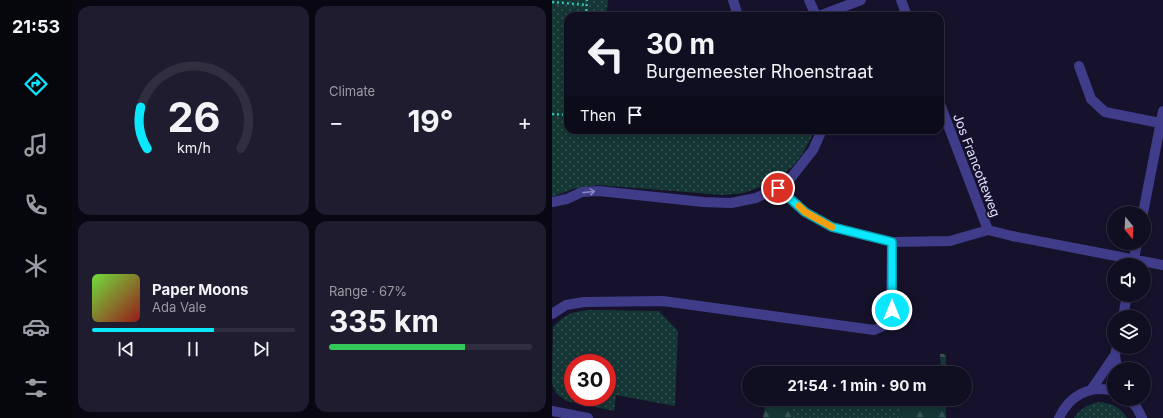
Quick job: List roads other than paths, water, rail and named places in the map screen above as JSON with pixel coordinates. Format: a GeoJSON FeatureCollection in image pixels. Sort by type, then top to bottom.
{"type":"FeatureCollection","features":[{"type":"Feature","properties":{"kind":"street"},"geometry":{"type":"LineString","coordinates":[[733,0],[737,12]]}},
{"type":"Feature","properties":{"kind":"street"},"geometry":{"type":"LineString","coordinates":[[809,0],[814,12]]}},
{"type":"Feature","properties":{"kind":"street"},"geometry":{"type":"LineString","coordinates":[[830,12],[861,0]]}},
{"type":"Feature","properties":{"kind":"street"},"geometry":{"type":"LineString","coordinates":[[901,0],[906,12]]}},
{"type":"Feature","properties":{"kind":"street"},"geometry":{"type":"LineString","coordinates":[[1079,66],[1091,99],[1104,112],[1160,123]]}},
{"type":"Feature","properties":{"kind":"street"},"geometry":{"type":"LineString","coordinates":[[1144,206],[1163,111]]}},
{"type":"Feature","properties":{"kind":"street","name":"Jos Francotteweg"},"geometry":{"type":"LineString","coordinates":[[944,114],[988,230],[1115,258]]}},
{"type":"Feature","properties":{"kind":"street"},"geometry":{"type":"LineString","coordinates":[[552,202],[567,199],[582,192],[599,191],[679,200],[731,203],[756,198],[778,188],[790,179],[813,150],[820,134]]}},
{"type":"Feature","properties":{"kind":"street"},"geometry":{"type":"LineString","coordinates":[[778,188],[805,212],[832,227],[892,242],[950,240],[988,230]]}},
{"type":"Feature","properties":{"kind":"street"},"geometry":{"type":"LineString","coordinates":[[552,314],[566,305],[584,302],[662,301],[874,330],[886,325],[892,310],[892,242]]}},
{"type":"Feature","properties":{"kind":"street","name":"Jos Francotteweg"},"geometry":{"type":"LineString","coordinates":[[1151,264],[1163,265]]}},
{"type":"Feature","properties":{"kind":"street"},"geometry":{"type":"LineString","coordinates":[[1091,390],[1114,354]]}},
{"type":"Feature","properties":{"kind":"street"},"geometry":{"type":"LineString","coordinates":[[1060,418],[1064,408],[1076,396],[1091,390],[1107,389]]}},
{"type":"Feature","properties":{"kind":"street"},"geometry":{"type":"LineString","coordinates":[[1135,406],[1142,418]]}},
{"type":"Feature","properties":{"kind":"street"},"geometry":{"type":"LineString","coordinates":[[552,411],[588,418]]}}]}
